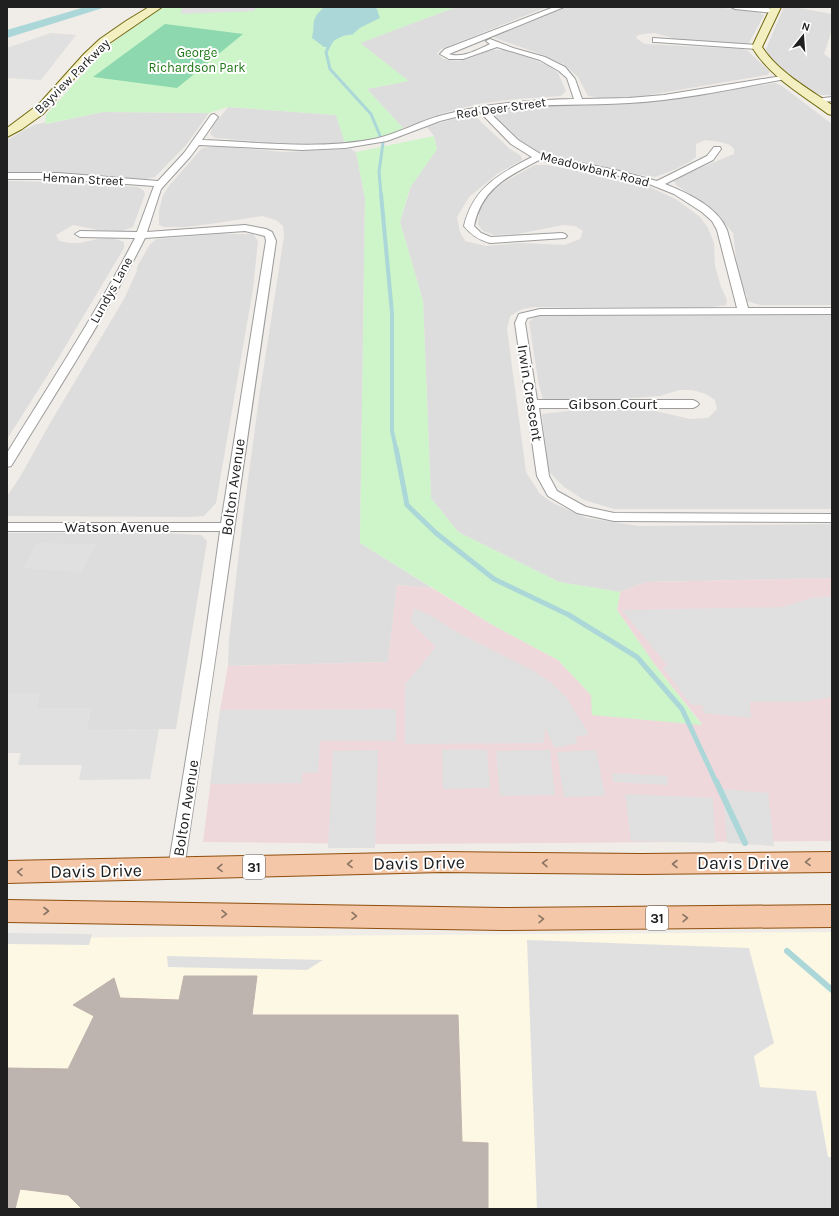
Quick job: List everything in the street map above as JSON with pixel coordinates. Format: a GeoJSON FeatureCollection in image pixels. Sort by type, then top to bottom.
{"type":"FeatureCollection","features":[{"type":"Feature","properties":{"kind":"main road","name":"Davis Drive"},"geometry":{"type":"LineString","coordinates":[[7,872],[442,862],[642,864],[832,862]]}},
{"type":"Feature","properties":{"kind":"main road","name":"31"},"geometry":{"type":"LineString","coordinates":[[7,911],[502,919],[832,916]]}},
{"type":"Feature","properties":{"kind":"street","name":"Bayview Parkway"},"geometry":{"type":"LineString","coordinates":[[7,133],[27,121],[48,103],[88,56],[100,45],[122,28],[158,7]]}},
{"type":"Feature","properties":{"kind":"street"},"geometry":{"type":"LineString","coordinates":[[497,44],[462,58],[452,58],[444,54],[448,51],[560,7]]}},
{"type":"Feature","properties":{"kind":"street"},"geometry":{"type":"LineString","coordinates":[[735,7],[775,9],[758,47]]}},
{"type":"Feature","properties":{"kind":"street"},"geometry":{"type":"LineString","coordinates":[[488,36],[490,41],[537,57],[556,66],[570,78],[579,101]]}},
{"type":"Feature","properties":{"kind":"street"},"geometry":{"type":"LineString","coordinates":[[656,40],[758,47]]}},
{"type":"Feature","properties":{"kind":"street"},"geometry":{"type":"LineString","coordinates":[[758,47],[762,55],[785,77],[816,101],[832,111]]}},
{"type":"Feature","properties":{"kind":"street","name":"Red Deer Street"},"geometry":{"type":"LineString","coordinates":[[196,142],[293,148],[324,148],[388,139],[437,119],[481,109],[542,101],[648,99],[785,77]]}},
{"type":"Feature","properties":{"kind":"street"},"geometry":{"type":"LineString","coordinates":[[816,101],[832,99]]}},
{"type":"Feature","properties":{"kind":"street","name":"Meadowbank Road"},"geometry":{"type":"LineString","coordinates":[[481,109],[515,143],[538,157],[630,175],[677,191],[694,201],[713,217],[723,230],[723,239],[743,311]]}},
{"type":"Feature","properties":{"kind":"street","name":"Lundys Lane"},"geometry":{"type":"LineString","coordinates":[[7,463],[70,361],[127,263],[141,235],[153,197],[160,184],[180,164],[214,117]]}},
{"type":"Feature","properties":{"kind":"street"},"geometry":{"type":"LineString","coordinates":[[657,184],[710,158],[717,149]]}},
{"type":"Feature","properties":{"kind":"street"},"geometry":{"type":"LineString","coordinates":[[538,157],[507,174],[487,188],[476,202],[470,216],[469,226],[480,237],[490,240],[562,236]]}},
{"type":"Feature","properties":{"kind":"street","name":"Heman Street"},"geometry":{"type":"LineString","coordinates":[[7,176],[58,176],[160,184]]}},
{"type":"Feature","properties":{"kind":"street","name":"Bolton Avenue"},"geometry":{"type":"LineString","coordinates":[[141,235],[245,228],[263,231],[269,234],[271,241],[227,527],[209,661],[176,869]]}},
{"type":"Feature","properties":{"kind":"street"},"geometry":{"type":"LineString","coordinates":[[80,234],[141,235]]}},
{"type":"Feature","properties":{"kind":"street","name":"Irwin Crescent"},"geometry":{"type":"LineString","coordinates":[[832,311],[540,312],[523,316],[520,323],[543,476],[552,493],[582,510],[614,517],[832,518]]}},
{"type":"Feature","properties":{"kind":"street","name":"Gibson Court"},"geometry":{"type":"LineString","coordinates":[[532,404],[694,404]]}},
{"type":"Feature","properties":{"kind":"street","name":"Watson Avenue"},"geometry":{"type":"LineString","coordinates":[[7,527],[227,527]]}},
{"type":"Feature","properties":{"kind":"shaded area"},"geometry":{"type":"Polygon","coordinates":[[[182,7],[255,7],[255,11],[181,14],[182,7]]]}},
{"type":"Feature","properties":{"kind":"shaded area"},"geometry":{"type":"Polygon","coordinates":[[[456,7],[547,7],[441,49],[437,53],[443,59],[458,61],[471,58],[491,50],[505,50],[549,66],[558,73],[566,91],[561,96],[516,99],[477,104],[440,114],[403,128],[367,89],[408,81],[359,43],[456,7]]]}},
{"type":"Feature","properties":{"kind":"shaded area"},"geometry":{"type":"Polygon","coordinates":[[[567,7],[715,7],[757,12],[764,15],[749,43],[743,44],[679,40],[655,33],[636,36],[637,39],[645,44],[742,49],[748,51],[770,72],[767,75],[637,97],[602,98],[588,96],[578,77],[563,64],[546,56],[495,38],[495,35],[567,7]]]}},
{"type":"Feature","properties":{"kind":"shaded area"},"geometry":{"type":"Polygon","coordinates":[[[784,7],[793,7],[832,14],[832,29],[824,54],[832,60],[832,95],[821,95],[813,92],[769,58],[766,49],[784,7]]]}},
{"type":"Feature","properties":{"kind":"shaded area"},"geometry":{"type":"Polygon","coordinates":[[[51,33],[76,35],[41,80],[7,78],[7,48],[51,33]]]}},
{"type":"Feature","properties":{"kind":"shaded area"},"geometry":{"type":"Polygon","coordinates":[[[775,83],[782,86],[832,124],[832,305],[760,305],[747,301],[747,296],[741,283],[737,266],[733,233],[706,205],[676,185],[674,181],[681,176],[734,154],[734,149],[730,145],[705,140],[696,144],[696,157],[691,161],[676,169],[655,177],[641,175],[541,155],[525,145],[492,115],[491,110],[524,106],[642,103],[775,83]]]}},
{"type":"Feature","properties":{"kind":"shaded area"},"geometry":{"type":"Polygon","coordinates":[[[228,107],[336,115],[345,143],[305,145],[215,138],[210,134],[213,126],[228,107]]]}},
{"type":"Feature","properties":{"kind":"shaded area"},"geometry":{"type":"Polygon","coordinates":[[[103,112],[209,113],[186,145],[155,177],[146,179],[88,175],[7,173],[7,140],[34,125],[46,122],[46,124],[103,112]]]}},
{"type":"Feature","properties":{"kind":"shaded area"},"geometry":{"type":"Polygon","coordinates":[[[460,117],[474,117],[478,119],[510,149],[521,156],[522,160],[497,174],[469,197],[457,217],[460,232],[465,241],[486,246],[520,243],[565,245],[580,239],[583,231],[575,226],[563,225],[518,234],[494,235],[483,231],[478,225],[479,213],[492,189],[535,165],[547,165],[648,186],[677,200],[700,217],[708,228],[714,243],[715,266],[721,287],[727,300],[726,305],[712,307],[534,307],[522,309],[510,316],[507,329],[526,472],[540,494],[553,503],[587,518],[639,526],[832,524],[832,578],[646,582],[620,592],[559,582],[458,532],[431,498],[423,301],[400,222],[411,186],[437,149],[434,136],[427,127],[460,117]]]}},
{"type":"Feature","properties":{"kind":"shaded area"},"geometry":{"type":"Polygon","coordinates":[[[216,146],[284,152],[351,149],[356,152],[365,198],[360,543],[432,588],[397,585],[388,662],[228,666],[229,640],[243,517],[259,398],[284,236],[283,226],[276,220],[262,216],[185,227],[164,227],[159,225],[159,211],[163,195],[169,186],[202,148],[216,146]]]}},
{"type":"Feature","properties":{"kind":"shaded area"},"geometry":{"type":"Polygon","coordinates":[[[7,181],[64,182],[138,187],[143,190],[145,194],[133,227],[122,231],[98,230],[73,225],[56,235],[59,241],[69,243],[80,243],[98,239],[113,238],[124,242],[124,248],[56,362],[7,439],[7,181]]]}},
{"type":"Feature","properties":{"kind":"shaded area"},"geometry":{"type":"Polygon","coordinates":[[[219,234],[253,234],[258,241],[253,289],[216,503],[204,516],[188,517],[7,516],[7,496],[20,477],[124,299],[137,271],[137,267],[150,244],[157,239],[219,234]]]}},
{"type":"Feature","properties":{"kind":"shaded area"},"geometry":{"type":"Polygon","coordinates":[[[832,315],[832,509],[614,509],[584,500],[564,487],[548,471],[542,414],[576,410],[633,410],[655,411],[690,419],[708,418],[717,409],[715,400],[706,394],[692,390],[679,390],[660,396],[618,399],[543,399],[539,386],[529,322],[536,316],[832,315]]]}},
{"type":"Feature","properties":{"kind":"shaded area"},"geometry":{"type":"Polygon","coordinates":[[[7,533],[164,533],[201,535],[207,541],[176,729],[86,730],[91,708],[36,708],[40,693],[7,693],[7,533]]]}},
{"type":"Feature","properties":{"kind":"shaded area"},"geometry":{"type":"Polygon","coordinates":[[[36,543],[97,544],[81,572],[23,568],[36,543]]]}},
{"type":"Feature","properties":{"kind":"shaded area"},"geometry":{"type":"Polygon","coordinates":[[[832,578],[832,841],[387,844],[203,842],[220,710],[228,666],[388,662],[397,585],[432,588],[491,624],[558,660],[591,695],[702,724],[655,665],[617,610],[620,592],[646,582],[832,578]]]}},
{"type":"Feature","properties":{"kind":"shaded area"},"geometry":{"type":"Polygon","coordinates":[[[832,596],[832,697],[803,702],[750,702],[751,718],[704,713],[702,705],[691,705],[663,668],[667,665],[622,610],[783,607],[811,598],[832,596]]]}},
{"type":"Feature","properties":{"kind":"shaded area"},"geometry":{"type":"Polygon","coordinates":[[[414,608],[432,616],[455,631],[534,671],[553,684],[566,697],[589,734],[575,737],[578,743],[555,748],[545,728],[544,743],[405,744],[405,684],[436,647],[410,622],[414,608]]]}},
{"type":"Feature","properties":{"kind":"shaded area"},"geometry":{"type":"Polygon","coordinates":[[[7,693],[40,693],[36,708],[91,708],[86,730],[159,729],[150,779],[79,780],[82,765],[18,765],[21,753],[7,753],[7,693]]]}},
{"type":"Feature","properties":{"kind":"shaded area"},"geometry":{"type":"Polygon","coordinates":[[[396,709],[396,741],[320,741],[318,773],[302,773],[302,783],[210,784],[220,710],[396,709]]]}},
{"type":"Feature","properties":{"kind":"shaded area"},"geometry":{"type":"Polygon","coordinates":[[[378,750],[375,848],[328,848],[333,751],[378,750]]]}},
{"type":"Feature","properties":{"kind":"shaded area"},"geometry":{"type":"Polygon","coordinates":[[[442,750],[487,750],[490,788],[443,789],[442,750]]]}},
{"type":"Feature","properties":{"kind":"shaded area"},"geometry":{"type":"Polygon","coordinates":[[[550,750],[555,795],[500,796],[496,751],[550,750]]]}},
{"type":"Feature","properties":{"kind":"shaded area"},"geometry":{"type":"Polygon","coordinates":[[[596,750],[605,796],[564,797],[557,752],[596,750]]]}},
{"type":"Feature","properties":{"kind":"shaded area"},"geometry":{"type":"Polygon","coordinates":[[[612,773],[667,776],[668,785],[613,782],[612,773]]]}},
{"type":"Feature","properties":{"kind":"shaded area"},"geometry":{"type":"Polygon","coordinates":[[[723,789],[768,793],[774,846],[727,843],[723,789]]]}},
{"type":"Feature","properties":{"kind":"shaded area"},"geometry":{"type":"Polygon","coordinates":[[[625,794],[713,798],[715,843],[631,841],[625,794]]]}},
{"type":"Feature","properties":{"kind":"shaded area"},"geometry":{"type":"Polygon","coordinates":[[[832,932],[832,1209],[7,1209],[7,938],[832,932]]]}},
{"type":"Feature","properties":{"kind":"shaded area"},"geometry":{"type":"Polygon","coordinates":[[[7,933],[92,934],[89,945],[7,944],[7,933]]]}},
{"type":"Feature","properties":{"kind":"shaded area"},"geometry":{"type":"Polygon","coordinates":[[[527,940],[749,948],[774,1043],[754,1056],[760,1087],[816,1091],[828,1157],[832,1157],[832,1209],[537,1209],[527,940]]]}},
{"type":"Feature","properties":{"kind":"shaded area"},"geometry":{"type":"Polygon","coordinates":[[[167,956],[323,960],[307,970],[168,967],[167,956]]]}},
{"type":"Feature","properties":{"kind":"green space","name":"George Richardson Park"},"geometry":{"type":"Polygon","coordinates":[[[165,7],[456,7],[360,43],[409,81],[367,89],[403,128],[386,136],[345,143],[336,115],[228,107],[209,113],[103,112],[45,124],[46,115],[108,46],[154,13],[165,7]]]}},
{"type":"Feature","properties":{"kind":"green space"},"geometry":{"type":"Polygon","coordinates":[[[165,24],[243,34],[177,88],[93,77],[165,24]]]}},
{"type":"Feature","properties":{"kind":"green space"},"geometry":{"type":"Polygon","coordinates":[[[434,136],[437,149],[410,188],[400,222],[423,301],[431,498],[458,532],[559,582],[620,592],[617,610],[655,665],[702,725],[592,715],[591,695],[558,660],[491,624],[360,543],[365,198],[356,152],[434,136]]]}},
{"type":"Feature","properties":{"kind":"water"},"geometry":{"type":"Polygon","coordinates":[[[85,7],[106,7],[7,38],[7,30],[85,7]]]}},
{"type":"Feature","properties":{"kind":"water"},"geometry":{"type":"Polygon","coordinates":[[[324,7],[373,7],[377,9],[380,18],[335,40],[328,47],[324,47],[312,38],[316,16],[324,7]]]}},
{"type":"Feature","properties":{"kind":"building"},"geometry":{"type":"Polygon","coordinates":[[[184,976],[257,976],[252,1015],[458,1015],[462,1142],[488,1143],[488,1209],[82,1209],[68,1195],[20,1189],[15,1209],[7,1209],[7,1068],[68,1069],[94,1016],[73,1005],[114,978],[120,998],[179,1000],[184,976]]]}},
{"type":"Feature","properties":{"kind":"waterway"},"geometry":{"type":"LineString","coordinates":[[344,34],[352,33],[361,25]]}},
{"type":"Feature","properties":{"kind":"waterway"},"geometry":{"type":"LineString","coordinates":[[331,42],[326,52],[330,69],[371,114],[383,143],[379,172],[381,195]]}},
{"type":"Feature","properties":{"kind":"waterway"},"geometry":{"type":"LineString","coordinates":[[381,194],[392,313],[392,431],[396,449]]}},
{"type":"Feature","properties":{"kind":"waterway"},"geometry":{"type":"LineString","coordinates":[[396,448],[407,505],[436,533],[494,579],[569,615],[637,657],[682,709],[716,782]]}},
{"type":"Feature","properties":{"kind":"waterway"},"geometry":{"type":"LineString","coordinates":[[716,781],[745,843]]}},
{"type":"Feature","properties":{"kind":"waterway"},"geometry":{"type":"LineString","coordinates":[[787,951],[832,990]]}}]}
